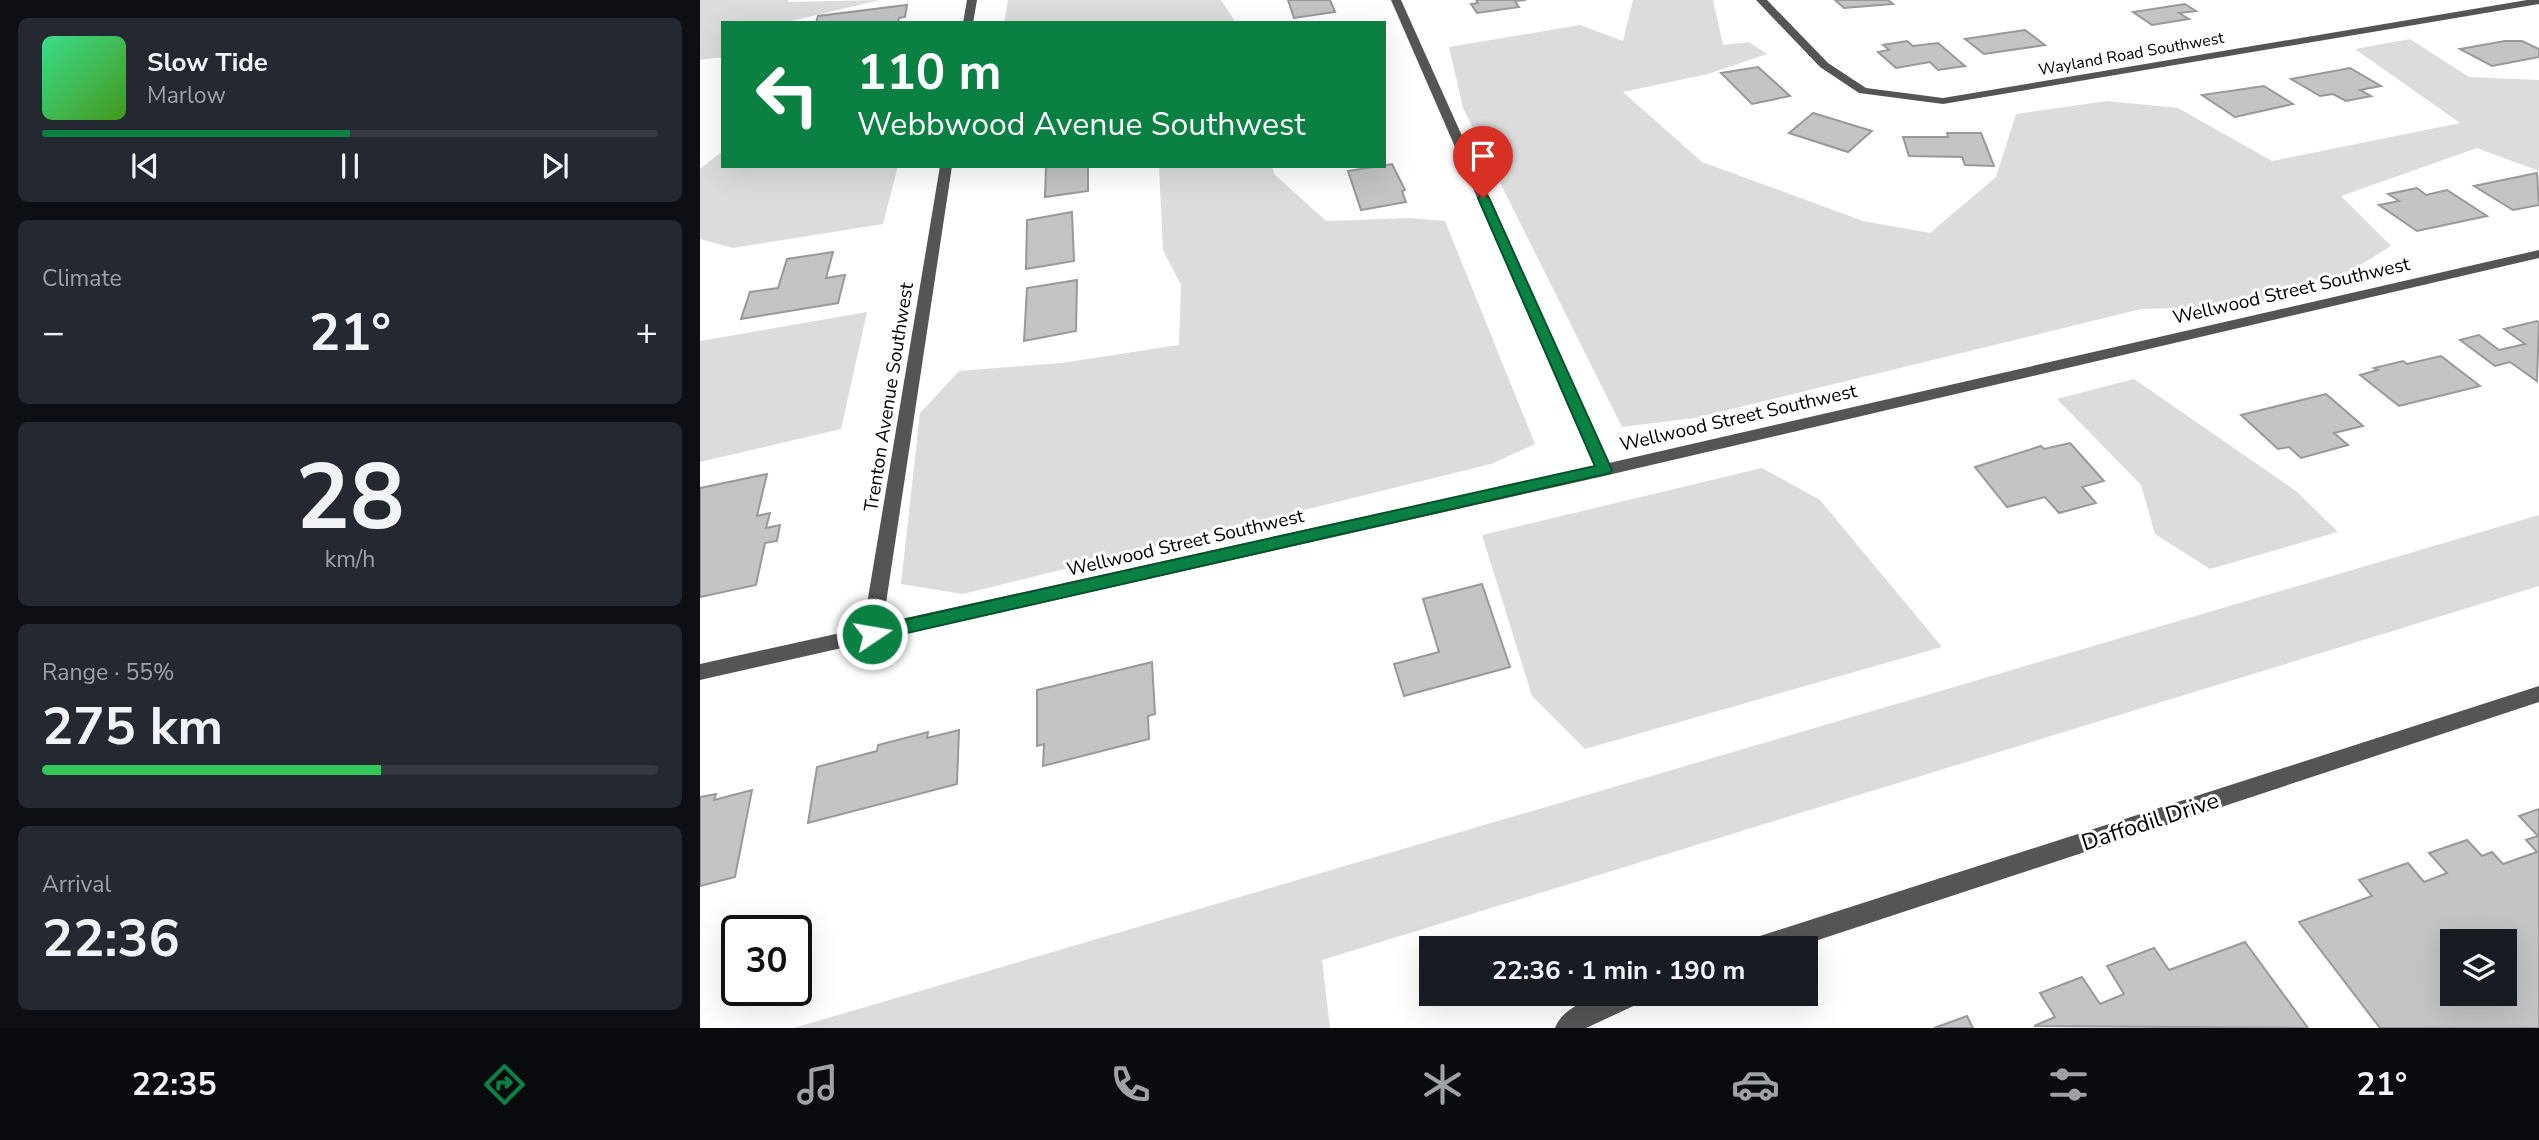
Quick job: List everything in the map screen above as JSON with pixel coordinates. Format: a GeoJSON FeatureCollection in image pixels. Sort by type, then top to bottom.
{"type":"FeatureCollection","features":[{"type":"Feature","properties":{"kind":"street"},"geometry":{"type":"LineString","coordinates":[[968,21],[972,0]]}},
{"type":"Feature","properties":{"kind":"street"},"geometry":{"type":"LineString","coordinates":[[1396,0],[1604,470]]}},
{"type":"Feature","properties":{"kind":"street","name":"Wayland Road Southwest"},"geometry":{"type":"LineString","coordinates":[[1761,0],[1824,65],[1863,91],[1943,101],[2539,1]]}},
{"type":"Feature","properties":{"kind":"street","name":"Trenton Avenue Southwest"},"geometry":{"type":"LineString","coordinates":[[872,634],[946,168]]}},
{"type":"Feature","properties":{"kind":"street","name":"Wellwood Street Southwest"},"geometry":{"type":"LineString","coordinates":[[700,673],[1604,470],[2539,254]]}},
{"type":"Feature","properties":{"kind":"street","name":"Daffodil Drive"},"geometry":{"type":"LineString","coordinates":[[1797,936],[2539,694]]}},
{"type":"Feature","properties":{"kind":"street"},"geometry":{"type":"LineString","coordinates":[[1567,1028],[1584,1014],[1602,1006]]}},
{"type":"Feature","properties":{"kind":"shaded area"},"geometry":{"type":"Polygon","coordinates":[[[700,0],[880,0],[791,21],[721,21],[721,57],[700,60],[700,0]]]}},
{"type":"Feature","properties":{"kind":"shaded area"},"geometry":{"type":"Polygon","coordinates":[[[1008,0],[1221,0],[1235,21],[1004,21],[1008,0]]]}},
{"type":"Feature","properties":{"kind":"shaded area"},"geometry":{"type":"Polygon","coordinates":[[[1633,0],[1713,0],[1723,45],[1749,42],[1767,54],[1708,74],[1623,92],[1702,162],[1863,221],[1930,233],[1996,177],[2016,114],[2107,101],[2178,108],[2272,161],[2460,123],[2355,49],[2410,39],[2469,77],[2539,80],[2539,171],[2477,148],[2341,196],[2391,246],[2344,275],[2249,306],[2141,309],[1695,418],[1622,427],[1463,108],[1449,47],[1580,25],[1623,41],[1633,0]]]}},
{"type":"Feature","properties":{"kind":"shaded area"},"geometry":{"type":"Polygon","coordinates":[[[720,153],[721,168],[897,168],[883,224],[733,248],[700,239],[700,169],[720,153]]]}},
{"type":"Feature","properties":{"kind":"shaded area"},"geometry":{"type":"Polygon","coordinates":[[[1159,168],[1272,168],[1274,174],[1326,221],[1411,218],[1445,221],[1535,444],[1491,464],[963,594],[901,584],[920,413],[959,371],[1061,363],[1179,345],[1181,285],[1163,250],[1159,168]]]}},
{"type":"Feature","properties":{"kind":"shaded area"},"geometry":{"type":"Polygon","coordinates":[[[867,312],[841,429],[700,462],[700,341],[867,312]]]}},
{"type":"Feature","properties":{"kind":"shaded area"},"geometry":{"type":"Polygon","coordinates":[[[2134,379],[2296,491],[2338,532],[2210,569],[2155,534],[2141,485],[2057,399],[2134,379]]]}},
{"type":"Feature","properties":{"kind":"shaded area"},"geometry":{"type":"Polygon","coordinates":[[[1762,468],[1820,500],[1942,647],[1585,749],[1532,696],[1482,535],[1762,468]]]}},
{"type":"Feature","properties":{"kind":"shaded area"},"geometry":{"type":"Polygon","coordinates":[[[2539,515],[2539,586],[1322,960],[1330,1028],[794,1028],[2539,515]]]}},
{"type":"Feature","properties":{"kind":"building"},"geometry":{"type":"Polygon","coordinates":[[[1288,0],[1330,0],[1335,12],[1294,18],[1288,0]]]}},
{"type":"Feature","properties":{"kind":"building"},"geometry":{"type":"Polygon","coordinates":[[[1476,0],[1526,0],[1515,1],[1519,7],[1477,13],[1471,4],[1478,3],[1476,0]]]}},
{"type":"Feature","properties":{"kind":"building"},"geometry":{"type":"Polygon","coordinates":[[[1835,0],[1888,0],[1893,4],[1844,8],[1835,0]]]}},
{"type":"Feature","properties":{"kind":"building"},"geometry":{"type":"Polygon","coordinates":[[[2185,4],[2196,11],[2179,13],[2189,19],[2152,25],[2133,12],[2185,4]]]}},
{"type":"Feature","properties":{"kind":"building"},"geometry":{"type":"Polygon","coordinates":[[[907,5],[905,17],[899,18],[898,21],[817,21],[818,16],[907,5]]]}},
{"type":"Feature","properties":{"kind":"building"},"geometry":{"type":"Polygon","coordinates":[[[2025,30],[2045,45],[1984,54],[1965,39],[2025,30]]]}},
{"type":"Feature","properties":{"kind":"building"},"geometry":{"type":"Polygon","coordinates":[[[1907,41],[1913,46],[1938,43],[1965,66],[1938,70],[1930,62],[1896,68],[1878,52],[1889,50],[1883,45],[1907,41]]]}},
{"type":"Feature","properties":{"kind":"building"},"geometry":{"type":"Polygon","coordinates":[[[2505,41],[2522,41],[2539,49],[2539,57],[2492,66],[2460,49],[2505,41]]]}},
{"type":"Feature","properties":{"kind":"building"},"geometry":{"type":"Polygon","coordinates":[[[1758,67],[1790,96],[1752,104],[1721,73],[1758,67]]]}},
{"type":"Feature","properties":{"kind":"building"},"geometry":{"type":"Polygon","coordinates":[[[2350,68],[2381,86],[2360,90],[2371,96],[2346,101],[2333,94],[2320,96],[2291,79],[2350,68]]]}},
{"type":"Feature","properties":{"kind":"building"},"geometry":{"type":"Polygon","coordinates":[[[2264,86],[2293,104],[2235,117],[2202,95],[2264,86]]]}},
{"type":"Feature","properties":{"kind":"building"},"geometry":{"type":"Polygon","coordinates":[[[1813,113],[1872,131],[1848,152],[1789,133],[1813,113]]]}},
{"type":"Feature","properties":{"kind":"building"},"geometry":{"type":"Polygon","coordinates":[[[1947,133],[1981,133],[1994,166],[1965,165],[1962,157],[1909,156],[1903,137],[1948,137],[1947,133]]]}},
{"type":"Feature","properties":{"kind":"building"},"geometry":{"type":"Polygon","coordinates":[[[1392,164],[1405,190],[1402,191],[1406,202],[1361,210],[1348,171],[1386,168],[1386,165],[1392,164]]]}},
{"type":"Feature","properties":{"kind":"building"},"geometry":{"type":"Polygon","coordinates":[[[1046,168],[1088,168],[1088,191],[1045,197],[1046,168]]]}},
{"type":"Feature","properties":{"kind":"building"},"geometry":{"type":"Polygon","coordinates":[[[2537,173],[2539,205],[2513,210],[2474,186],[2537,173]]]}},
{"type":"Feature","properties":{"kind":"building"},"geometry":{"type":"Polygon","coordinates":[[[2417,188],[2426,195],[2447,190],[2487,216],[2417,231],[2379,205],[2399,201],[2388,194],[2417,188]]]}},
{"type":"Feature","properties":{"kind":"building"},"geometry":{"type":"Polygon","coordinates":[[[1072,212],[1074,261],[1026,269],[1027,220],[1072,212]]]}},
{"type":"Feature","properties":{"kind":"building"},"geometry":{"type":"Polygon","coordinates":[[[833,252],[826,278],[845,275],[838,303],[741,319],[750,292],[778,288],[787,259],[833,252]]]}},
{"type":"Feature","properties":{"kind":"building"},"geometry":{"type":"Polygon","coordinates":[[[1077,280],[1076,331],[1024,341],[1027,288],[1077,280]]]}},
{"type":"Feature","properties":{"kind":"building"},"geometry":{"type":"Polygon","coordinates":[[[2537,321],[2537,381],[2510,362],[2495,366],[2460,340],[2479,335],[2499,350],[2525,344],[2504,329],[2537,321]]]}},
{"type":"Feature","properties":{"kind":"building"},"geometry":{"type":"Polygon","coordinates":[[[2441,356],[2480,386],[2399,406],[2360,375],[2378,370],[2374,368],[2403,361],[2407,364],[2441,356]]]}},
{"type":"Feature","properties":{"kind":"building"},"geometry":{"type":"Polygon","coordinates":[[[2326,394],[2363,426],[2334,433],[2348,445],[2301,458],[2289,447],[2278,449],[2241,415],[2326,394]]]}},
{"type":"Feature","properties":{"kind":"building"},"geometry":{"type":"Polygon","coordinates":[[[2070,443],[2104,481],[2082,487],[2096,503],[2059,513],[2045,497],[2007,507],[1975,467],[2041,446],[2044,449],[2070,443]]]}},
{"type":"Feature","properties":{"kind":"building"},"geometry":{"type":"Polygon","coordinates":[[[767,474],[757,516],[770,513],[766,528],[780,525],[777,541],[765,543],[756,585],[700,597],[700,488],[767,474]]]}},
{"type":"Feature","properties":{"kind":"building"},"geometry":{"type":"Polygon","coordinates":[[[1482,584],[1510,667],[1404,696],[1394,664],[1439,652],[1423,599],[1482,584]]]}},
{"type":"Feature","properties":{"kind":"building"},"geometry":{"type":"Polygon","coordinates":[[[1152,662],[1155,714],[1148,716],[1149,739],[1043,766],[1044,744],[1037,746],[1037,690],[1152,662]]]}},
{"type":"Feature","properties":{"kind":"building"},"geometry":{"type":"Polygon","coordinates":[[[959,730],[957,784],[808,823],[817,767],[877,751],[878,745],[928,732],[927,738],[959,730]]]}},
{"type":"Feature","properties":{"kind":"building"},"geometry":{"type":"Polygon","coordinates":[[[752,790],[735,877],[700,886],[700,797],[716,794],[714,800],[752,790]]]}},
{"type":"Feature","properties":{"kind":"building"},"geometry":{"type":"Polygon","coordinates":[[[2539,809],[2539,1028],[2380,1028],[2299,922],[2372,896],[2359,880],[2408,863],[2424,882],[2447,873],[2429,853],[2467,840],[2482,856],[2492,852],[2503,864],[2537,852],[2526,840],[2538,836],[2519,816],[2539,809]]]}},
{"type":"Feature","properties":{"kind":"building"},"geometry":{"type":"Polygon","coordinates":[[[2245,942],[2308,1028],[2034,1026],[2055,1017],[2040,993],[2082,977],[2100,1004],[2124,994],[2107,966],[2154,948],[2169,970],[2245,942]]]}},
{"type":"Feature","properties":{"kind":"building"},"geometry":{"type":"Polygon","coordinates":[[[1967,1016],[1973,1028],[1934,1028],[1967,1016]]]}},
{"type":"Feature","properties":{"kind":"route"},"geometry":{"type":"LineString","coordinates":[[872,634],[1604,470],[1483,198]]}}]}
